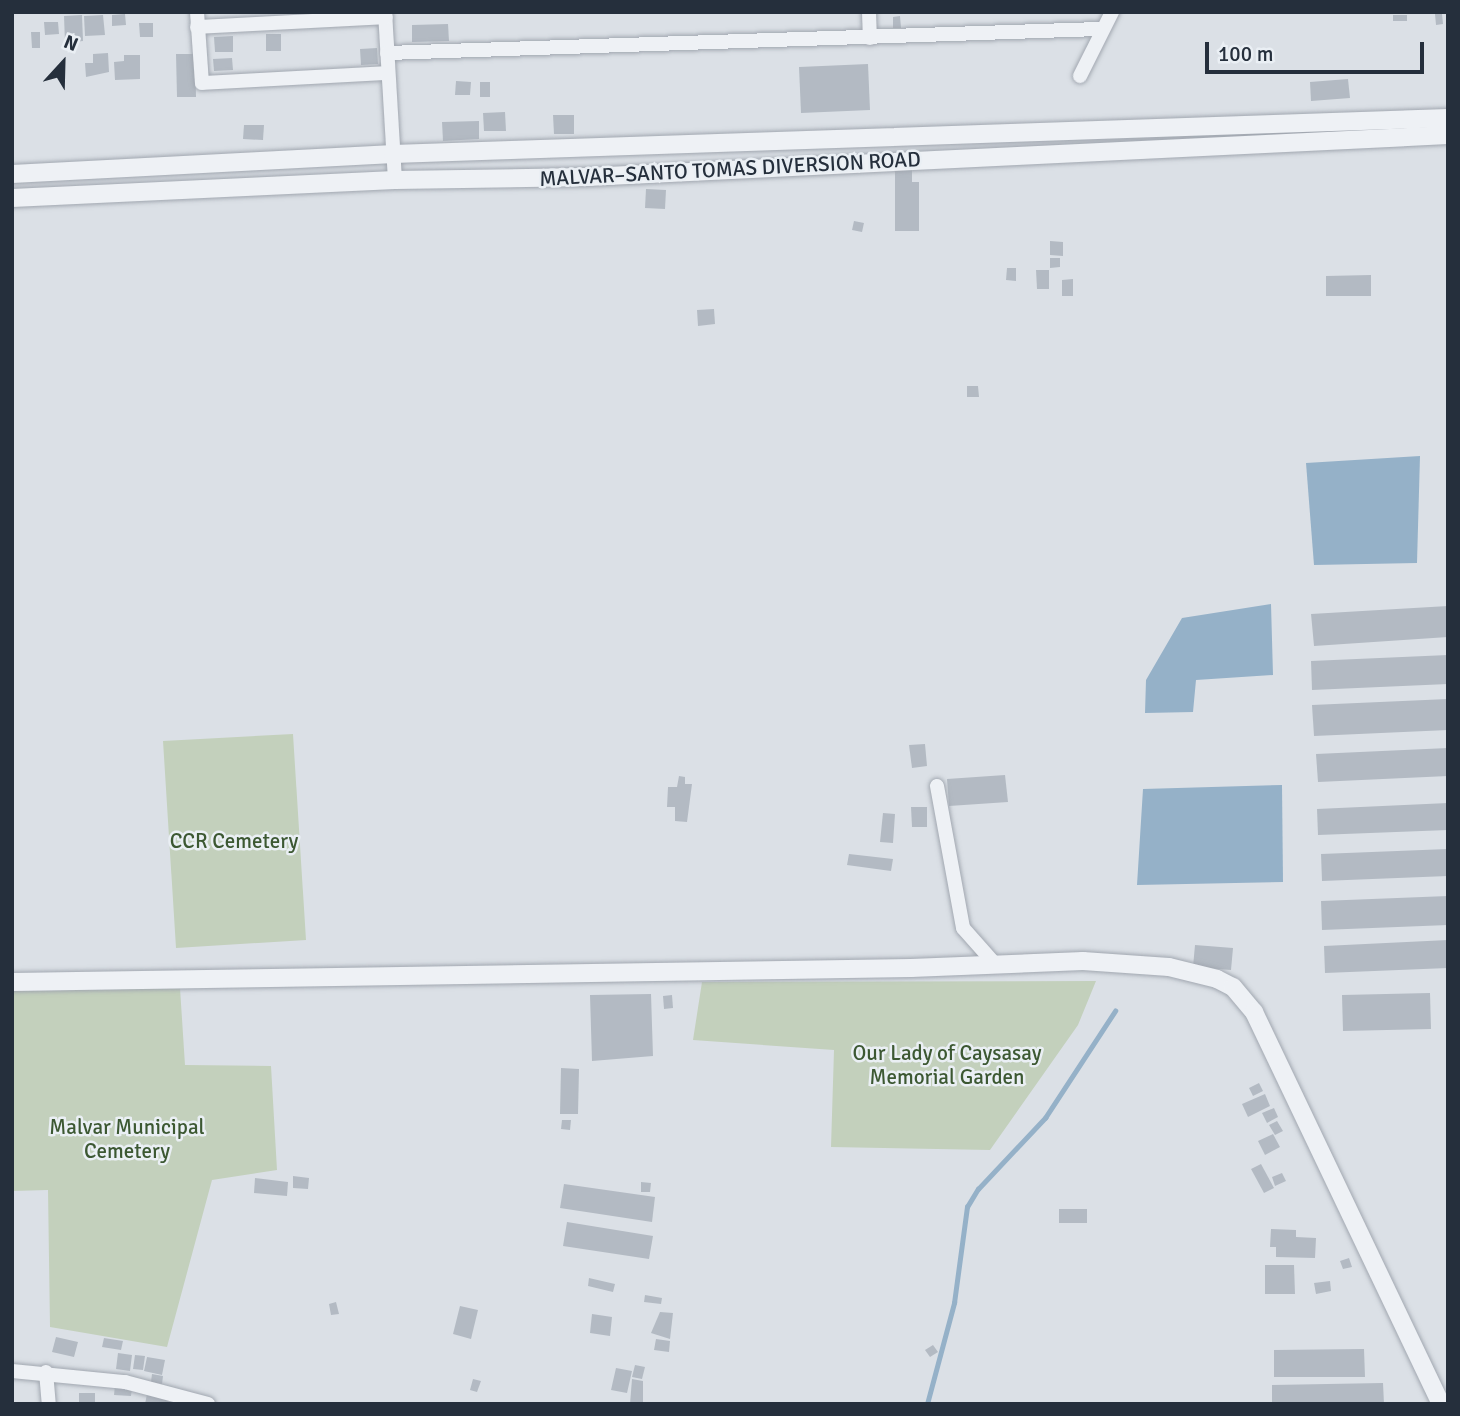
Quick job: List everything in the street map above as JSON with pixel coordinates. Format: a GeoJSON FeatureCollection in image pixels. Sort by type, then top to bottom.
{"type":"FeatureCollection","features":[{"type":"Feature","properties":{"kind":"street"},"geometry":{"type":"LineString","coordinates":[[869,12],[870,38]]}},
{"type":"Feature","properties":{"kind":"street"},"geometry":{"type":"LineString","coordinates":[[1080,76],[1100,29],[1112,12]]}},
{"type":"Feature","properties":{"kind":"street"},"geometry":{"type":"LineString","coordinates":[[387,73],[202,83],[197,20],[386,15],[387,73],[395,180]]}},
{"type":"Feature","properties":{"kind":"street"},"geometry":{"type":"LineString","coordinates":[[387,53],[1100,29]]}},
{"type":"Feature","properties":{"kind":"street","name":"MALVAR–SANTO TOMAS DIVERSION ROAD"},"geometry":{"type":"LineString","coordinates":[[12,174],[393,155],[1448,118]]}},
{"type":"Feature","properties":{"kind":"street","name":"MALVAR–SANTO TOMAS DIVERSION ROAD"},"geometry":{"type":"LineString","coordinates":[[12,198],[395,180],[587,177],[1448,135]]}},
{"type":"Feature","properties":{"kind":"street"},"geometry":{"type":"LineString","coordinates":[[937,786],[963,928],[995,964]]}},
{"type":"Feature","properties":{"kind":"street"},"geometry":{"type":"LineString","coordinates":[[12,982],[1083,961],[1169,967],[1233,987],[1254,1012],[1441,1404]]}},
{"type":"Feature","properties":{"kind":"street"},"geometry":{"type":"LineString","coordinates":[[12,1371],[46,1371],[125,1382],[208,1404]]}},
{"type":"Feature","properties":{"kind":"street"},"geometry":{"type":"LineString","coordinates":[[46,1371],[50,1404]]}},
{"type":"Feature","properties":{"kind":"green space","name":"CCR Cemetery"},"geometry":{"type":"Polygon","coordinates":[[[293,734],[306,940],[176,948],[163,741],[293,734]]]}},
{"type":"Feature","properties":{"kind":"green space","name":"Our Lady of Caysasay Memorial Garden"},"geometry":{"type":"Polygon","coordinates":[[[1096,981],[1078,1025],[990,1150],[831,1147],[834,1050],[693,1040],[702,982],[1096,981]]]}},
{"type":"Feature","properties":{"kind":"green space","name":"Malvar Municipal Cemetery"},"geometry":{"type":"Polygon","coordinates":[[[180,988],[185,1065],[271,1066],[277,1170],[212,1180],[167,1347],[50,1327],[48,1190],[12,1191],[12,991],[180,988]]]}},
{"type":"Feature","properties":{"kind":"water"},"geometry":{"type":"Polygon","coordinates":[[[1420,456],[1417,563],[1314,565],[1306,463],[1420,456]]]}},
{"type":"Feature","properties":{"kind":"water"},"geometry":{"type":"Polygon","coordinates":[[[1271,604],[1273,675],[1196,680],[1193,712],[1145,713],[1146,680],[1182,618],[1271,604]]]}},
{"type":"Feature","properties":{"kind":"water"},"geometry":{"type":"Polygon","coordinates":[[[1282,785],[1283,882],[1137,885],[1143,789],[1282,785]]]}},
{"type":"Feature","properties":{"kind":"building"},"geometry":{"type":"Polygon","coordinates":[[[125,14],[126,25],[112,26],[112,15],[125,14]]]}},
{"type":"Feature","properties":{"kind":"building"},"geometry":{"type":"Polygon","coordinates":[[[1435,14],[1442,14],[1443,24],[1436,25],[1435,14]]]}},
{"type":"Feature","properties":{"kind":"building"},"geometry":{"type":"Polygon","coordinates":[[[82,15],[83,41],[65,43],[64,16],[82,15]]]}},
{"type":"Feature","properties":{"kind":"building"},"geometry":{"type":"Polygon","coordinates":[[[103,15],[105,35],[85,36],[84,16],[103,15]]]}},
{"type":"Feature","properties":{"kind":"building"},"geometry":{"type":"Polygon","coordinates":[[[1393,15],[1407,15],[1407,21],[1393,21],[1393,15]]]}},
{"type":"Feature","properties":{"kind":"building"},"geometry":{"type":"Polygon","coordinates":[[[900,16],[901,28],[893,28],[893,17],[900,16]]]}},
{"type":"Feature","properties":{"kind":"building"},"geometry":{"type":"Polygon","coordinates":[[[44,22],[58,22],[59,34],[45,35],[44,22]]]}},
{"type":"Feature","properties":{"kind":"building"},"geometry":{"type":"Polygon","coordinates":[[[139,23],[153,23],[153,37],[140,37],[139,23]]]}},
{"type":"Feature","properties":{"kind":"building"},"geometry":{"type":"Polygon","coordinates":[[[448,24],[449,41],[412,42],[412,25],[448,24]]]}},
{"type":"Feature","properties":{"kind":"building"},"geometry":{"type":"Polygon","coordinates":[[[31,32],[40,32],[40,48],[32,48],[31,32]]]}},
{"type":"Feature","properties":{"kind":"building"},"geometry":{"type":"Polygon","coordinates":[[[266,34],[281,34],[281,51],[266,51],[266,34]]]}},
{"type":"Feature","properties":{"kind":"building"},"geometry":{"type":"Polygon","coordinates":[[[233,36],[233,52],[215,52],[214,37],[233,36]]]}},
{"type":"Feature","properties":{"kind":"building"},"geometry":{"type":"Polygon","coordinates":[[[377,48],[378,64],[361,65],[360,49],[377,48]]]}},
{"type":"Feature","properties":{"kind":"building"},"geometry":{"type":"Polygon","coordinates":[[[108,53],[109,72],[86,77],[85,63],[93,63],[93,54],[108,53]]]}},
{"type":"Feature","properties":{"kind":"building"},"geometry":{"type":"Polygon","coordinates":[[[176,54],[195,54],[196,97],[177,97],[176,54]]]}},
{"type":"Feature","properties":{"kind":"building"},"geometry":{"type":"Polygon","coordinates":[[[124,55],[140,55],[140,79],[115,80],[114,62],[124,61],[124,55]]]}},
{"type":"Feature","properties":{"kind":"building"},"geometry":{"type":"Polygon","coordinates":[[[232,58],[233,70],[214,71],[213,59],[232,58]]]}},
{"type":"Feature","properties":{"kind":"building"},"geometry":{"type":"Polygon","coordinates":[[[868,64],[870,110],[801,113],[799,67],[868,64]]]}},
{"type":"Feature","properties":{"kind":"building"},"geometry":{"type":"Polygon","coordinates":[[[1348,79],[1350,98],[1311,101],[1310,82],[1348,79]]]}},
{"type":"Feature","properties":{"kind":"building"},"geometry":{"type":"Polygon","coordinates":[[[456,81],[471,82],[470,95],[455,95],[456,81]]]}},
{"type":"Feature","properties":{"kind":"building"},"geometry":{"type":"Polygon","coordinates":[[[480,82],[490,82],[490,97],[480,97],[480,82]]]}},
{"type":"Feature","properties":{"kind":"building"},"geometry":{"type":"Polygon","coordinates":[[[505,112],[506,131],[484,131],[483,113],[505,112]]]}},
{"type":"Feature","properties":{"kind":"building"},"geometry":{"type":"Polygon","coordinates":[[[553,115],[574,115],[574,134],[554,134],[553,115]]]}},
{"type":"Feature","properties":{"kind":"building"},"geometry":{"type":"Polygon","coordinates":[[[479,121],[479,139],[443,141],[442,122],[479,121]]]}},
{"type":"Feature","properties":{"kind":"building"},"geometry":{"type":"Polygon","coordinates":[[[244,125],[264,125],[263,140],[243,139],[244,125]]]}},
{"type":"Feature","properties":{"kind":"building"},"geometry":{"type":"Polygon","coordinates":[[[895,170],[912,170],[912,182],[919,182],[919,231],[895,231],[895,170]]]}},
{"type":"Feature","properties":{"kind":"building"},"geometry":{"type":"Polygon","coordinates":[[[646,189],[666,190],[665,209],[645,208],[646,189]]]}},
{"type":"Feature","properties":{"kind":"building"},"geometry":{"type":"Polygon","coordinates":[[[854,221],[864,223],[862,232],[852,230],[854,221]]]}},
{"type":"Feature","properties":{"kind":"building"},"geometry":{"type":"Polygon","coordinates":[[[1050,241],[1063,242],[1063,256],[1050,255],[1050,241]]]}},
{"type":"Feature","properties":{"kind":"building"},"geometry":{"type":"Polygon","coordinates":[[[1050,258],[1060,258],[1060,267],[1050,268],[1050,258]]]}},
{"type":"Feature","properties":{"kind":"building"},"geometry":{"type":"Polygon","coordinates":[[[1007,268],[1016,268],[1016,281],[1006,280],[1007,268]]]}},
{"type":"Feature","properties":{"kind":"building"},"geometry":{"type":"Polygon","coordinates":[[[1036,270],[1049,270],[1049,289],[1037,289],[1036,270]]]}},
{"type":"Feature","properties":{"kind":"building"},"geometry":{"type":"Polygon","coordinates":[[[1371,275],[1371,296],[1326,296],[1326,276],[1371,275]]]}},
{"type":"Feature","properties":{"kind":"building"},"geometry":{"type":"Polygon","coordinates":[[[1073,279],[1073,296],[1062,296],[1062,280],[1073,279]]]}},
{"type":"Feature","properties":{"kind":"building"},"geometry":{"type":"Polygon","coordinates":[[[714,309],[715,324],[698,326],[697,310],[714,309]]]}},
{"type":"Feature","properties":{"kind":"building"},"geometry":{"type":"Polygon","coordinates":[[[967,386],[978,386],[979,397],[967,397],[967,386]]]}},
{"type":"Feature","properties":{"kind":"building"},"geometry":{"type":"Polygon","coordinates":[[[1448,606],[1448,637],[1314,646],[1311,614],[1448,606]]]}},
{"type":"Feature","properties":{"kind":"building"},"geometry":{"type":"Polygon","coordinates":[[[1448,655],[1448,684],[1312,690],[1311,661],[1448,655]]]}},
{"type":"Feature","properties":{"kind":"building"},"geometry":{"type":"Polygon","coordinates":[[[1448,699],[1448,730],[1314,736],[1312,705],[1448,699]]]}},
{"type":"Feature","properties":{"kind":"building"},"geometry":{"type":"Polygon","coordinates":[[[925,744],[927,766],[912,768],[909,745],[925,744]]]}},
{"type":"Feature","properties":{"kind":"building"},"geometry":{"type":"Polygon","coordinates":[[[1448,748],[1448,776],[1318,782],[1316,754],[1448,748]]]}},
{"type":"Feature","properties":{"kind":"building"},"geometry":{"type":"Polygon","coordinates":[[[1005,775],[1008,802],[949,806],[947,779],[1005,775]]]}},
{"type":"Feature","properties":{"kind":"building"},"geometry":{"type":"Polygon","coordinates":[[[679,776],[685,777],[685,784],[692,784],[687,822],[675,821],[675,807],[667,807],[668,787],[677,787],[679,776]]]}},
{"type":"Feature","properties":{"kind":"building"},"geometry":{"type":"Polygon","coordinates":[[[1448,803],[1448,830],[1318,835],[1317,809],[1448,803]]]}},
{"type":"Feature","properties":{"kind":"building"},"geometry":{"type":"Polygon","coordinates":[[[911,807],[927,807],[927,827],[912,827],[911,807]]]}},
{"type":"Feature","properties":{"kind":"building"},"geometry":{"type":"Polygon","coordinates":[[[883,813],[895,814],[893,843],[880,842],[883,813]]]}},
{"type":"Feature","properties":{"kind":"building"},"geometry":{"type":"Polygon","coordinates":[[[1448,849],[1448,876],[1322,881],[1321,854],[1448,849]]]}},
{"type":"Feature","properties":{"kind":"building"},"geometry":{"type":"Polygon","coordinates":[[[849,854],[893,859],[891,871],[847,865],[849,854]]]}},
{"type":"Feature","properties":{"kind":"building"},"geometry":{"type":"Polygon","coordinates":[[[1448,896],[1448,925],[1322,930],[1321,901],[1448,896]]]}},
{"type":"Feature","properties":{"kind":"building"},"geometry":{"type":"Polygon","coordinates":[[[1448,940],[1448,968],[1325,973],[1324,946],[1448,940]]]}},
{"type":"Feature","properties":{"kind":"building"},"geometry":{"type":"Polygon","coordinates":[[[1195,945],[1233,948],[1231,970],[1193,967],[1195,945]]]}},
{"type":"Feature","properties":{"kind":"building"},"geometry":{"type":"Polygon","coordinates":[[[1430,993],[1431,1029],[1343,1031],[1342,995],[1430,993]]]}},
{"type":"Feature","properties":{"kind":"building"},"geometry":{"type":"Polygon","coordinates":[[[651,994],[653,1056],[592,1061],[590,995],[651,994]]]}},
{"type":"Feature","properties":{"kind":"building"},"geometry":{"type":"Polygon","coordinates":[[[672,995],[673,1008],[664,1009],[663,996],[672,995]]]}},
{"type":"Feature","properties":{"kind":"building"},"geometry":{"type":"Polygon","coordinates":[[[561,1068],[579,1069],[578,1114],[560,1114],[561,1068]]]}},
{"type":"Feature","properties":{"kind":"building"},"geometry":{"type":"Polygon","coordinates":[[[1259,1083],[1263,1091],[1253,1096],[1249,1088],[1259,1083]]]}},
{"type":"Feature","properties":{"kind":"building"},"geometry":{"type":"Polygon","coordinates":[[[1265,1094],[1270,1106],[1248,1117],[1242,1104],[1265,1094]]]}},
{"type":"Feature","properties":{"kind":"building"},"geometry":{"type":"Polygon","coordinates":[[[1274,1108],[1278,1117],[1267,1123],[1262,1113],[1274,1108]]]}},
{"type":"Feature","properties":{"kind":"building"},"geometry":{"type":"Polygon","coordinates":[[[562,1120],[571,1120],[570,1130],[561,1129],[562,1120]]]}},
{"type":"Feature","properties":{"kind":"building"},"geometry":{"type":"Polygon","coordinates":[[[1277,1121],[1283,1131],[1275,1135],[1269,1125],[1277,1121]]]}},
{"type":"Feature","properties":{"kind":"building"},"geometry":{"type":"Polygon","coordinates":[[[1273,1134],[1280,1147],[1265,1155],[1258,1141],[1273,1134]]]}},
{"type":"Feature","properties":{"kind":"building"},"geometry":{"type":"Polygon","coordinates":[[[1261,1164],[1274,1188],[1264,1193],[1251,1169],[1261,1164]]]}},
{"type":"Feature","properties":{"kind":"building"},"geometry":{"type":"Polygon","coordinates":[[[1282,1173],[1286,1181],[1275,1186],[1272,1177],[1282,1173]]]}},
{"type":"Feature","properties":{"kind":"building"},"geometry":{"type":"Polygon","coordinates":[[[293,1176],[309,1178],[308,1189],[293,1188],[293,1176]]]}},
{"type":"Feature","properties":{"kind":"building"},"geometry":{"type":"Polygon","coordinates":[[[255,1178],[288,1182],[287,1196],[254,1193],[255,1178]]]}},
{"type":"Feature","properties":{"kind":"building"},"geometry":{"type":"Polygon","coordinates":[[[641,1182],[651,1183],[650,1192],[641,1192],[641,1182]]]}},
{"type":"Feature","properties":{"kind":"building"},"geometry":{"type":"Polygon","coordinates":[[[564,1184],[655,1197],[652,1222],[560,1208],[564,1184]]]}},
{"type":"Feature","properties":{"kind":"building"},"geometry":{"type":"Polygon","coordinates":[[[1059,1209],[1087,1209],[1087,1223],[1059,1223],[1059,1209]]]}},
{"type":"Feature","properties":{"kind":"building"},"geometry":{"type":"Polygon","coordinates":[[[567,1222],[653,1236],[649,1259],[563,1246],[567,1222]]]}},
{"type":"Feature","properties":{"kind":"building"},"geometry":{"type":"Polygon","coordinates":[[[1271,1229],[1296,1230],[1296,1237],[1316,1238],[1315,1258],[1276,1257],[1276,1247],[1270,1247],[1271,1229]]]}},
{"type":"Feature","properties":{"kind":"building"},"geometry":{"type":"Polygon","coordinates":[[[1349,1258],[1352,1267],[1343,1269],[1340,1261],[1349,1258]]]}},
{"type":"Feature","properties":{"kind":"building"},"geometry":{"type":"Polygon","coordinates":[[[1265,1265],[1294,1265],[1295,1294],[1265,1294],[1265,1265]]]}},
{"type":"Feature","properties":{"kind":"building"},"geometry":{"type":"Polygon","coordinates":[[[589,1278],[615,1284],[613,1292],[588,1286],[589,1278]]]}},
{"type":"Feature","properties":{"kind":"building"},"geometry":{"type":"Polygon","coordinates":[[[1330,1281],[1331,1291],[1316,1294],[1314,1283],[1330,1281]]]}},
{"type":"Feature","properties":{"kind":"building"},"geometry":{"type":"Polygon","coordinates":[[[645,1295],[662,1298],[661,1304],[644,1302],[645,1295]]]}},
{"type":"Feature","properties":{"kind":"building"},"geometry":{"type":"Polygon","coordinates":[[[336,1302],[339,1314],[331,1315],[329,1304],[336,1302]]]}},
{"type":"Feature","properties":{"kind":"building"},"geometry":{"type":"Polygon","coordinates":[[[460,1306],[478,1310],[471,1339],[453,1334],[460,1306]]]}},
{"type":"Feature","properties":{"kind":"building"},"geometry":{"type":"Polygon","coordinates":[[[660,1312],[673,1313],[670,1339],[651,1333],[660,1312]]]}},
{"type":"Feature","properties":{"kind":"building"},"geometry":{"type":"Polygon","coordinates":[[[592,1314],[612,1317],[610,1336],[590,1333],[592,1314]]]}},
{"type":"Feature","properties":{"kind":"building"},"geometry":{"type":"Polygon","coordinates":[[[56,1337],[78,1342],[74,1357],[52,1352],[56,1337]]]}},
{"type":"Feature","properties":{"kind":"building"},"geometry":{"type":"Polygon","coordinates":[[[104,1338],[123,1341],[121,1350],[102,1347],[104,1338]]]}},
{"type":"Feature","properties":{"kind":"building"},"geometry":{"type":"Polygon","coordinates":[[[656,1339],[670,1341],[669,1352],[654,1350],[656,1339]]]}},
{"type":"Feature","properties":{"kind":"building"},"geometry":{"type":"Polygon","coordinates":[[[933,1345],[938,1352],[930,1357],[925,1350],[933,1345]]]}},
{"type":"Feature","properties":{"kind":"building"},"geometry":{"type":"Polygon","coordinates":[[[1364,1349],[1365,1377],[1274,1377],[1274,1350],[1364,1349]]]}},
{"type":"Feature","properties":{"kind":"building"},"geometry":{"type":"Polygon","coordinates":[[[118,1353],[132,1355],[130,1371],[116,1369],[118,1353]]]}},
{"type":"Feature","properties":{"kind":"building"},"geometry":{"type":"Polygon","coordinates":[[[135,1355],[145,1356],[143,1370],[133,1369],[135,1355]]]}},
{"type":"Feature","properties":{"kind":"building"},"geometry":{"type":"Polygon","coordinates":[[[147,1357],[165,1360],[162,1375],[144,1371],[147,1357]]]}},
{"type":"Feature","properties":{"kind":"building"},"geometry":{"type":"Polygon","coordinates":[[[635,1365],[645,1367],[642,1379],[632,1377],[635,1365]]]}},
{"type":"Feature","properties":{"kind":"building"},"geometry":{"type":"Polygon","coordinates":[[[616,1368],[632,1371],[627,1393],[611,1390],[616,1368]]]}},
{"type":"Feature","properties":{"kind":"building"},"geometry":{"type":"Polygon","coordinates":[[[152,1374],[163,1376],[162,1384],[151,1382],[152,1374]]]}},
{"type":"Feature","properties":{"kind":"building"},"geometry":{"type":"Polygon","coordinates":[[[473,1379],[481,1381],[477,1392],[470,1390],[473,1379]]]}},
{"type":"Feature","properties":{"kind":"building"},"geometry":{"type":"Polygon","coordinates":[[[632,1379],[643,1381],[643,1404],[630,1404],[632,1379]]]}},
{"type":"Feature","properties":{"kind":"building"},"geometry":{"type":"Polygon","coordinates":[[[1383,1383],[1384,1404],[1272,1404],[1272,1385],[1383,1383]]]}},
{"type":"Feature","properties":{"kind":"building"},"geometry":{"type":"Polygon","coordinates":[[[115,1385],[132,1387],[131,1396],[114,1395],[115,1385]]]}},
{"type":"Feature","properties":{"kind":"building"},"geometry":{"type":"Polygon","coordinates":[[[79,1393],[95,1393],[95,1404],[79,1404],[79,1393]]]}},
{"type":"Feature","properties":{"kind":"building"},"geometry":{"type":"Polygon","coordinates":[[[147,1394],[169,1398],[168,1404],[145,1404],[147,1394]]]}},
{"type":"Feature","properties":{"kind":"waterway"},"geometry":{"type":"LineString","coordinates":[[927,1404],[954,1303],[967,1207],[978,1189],[1045,1118],[1115,1011]]}}]}
